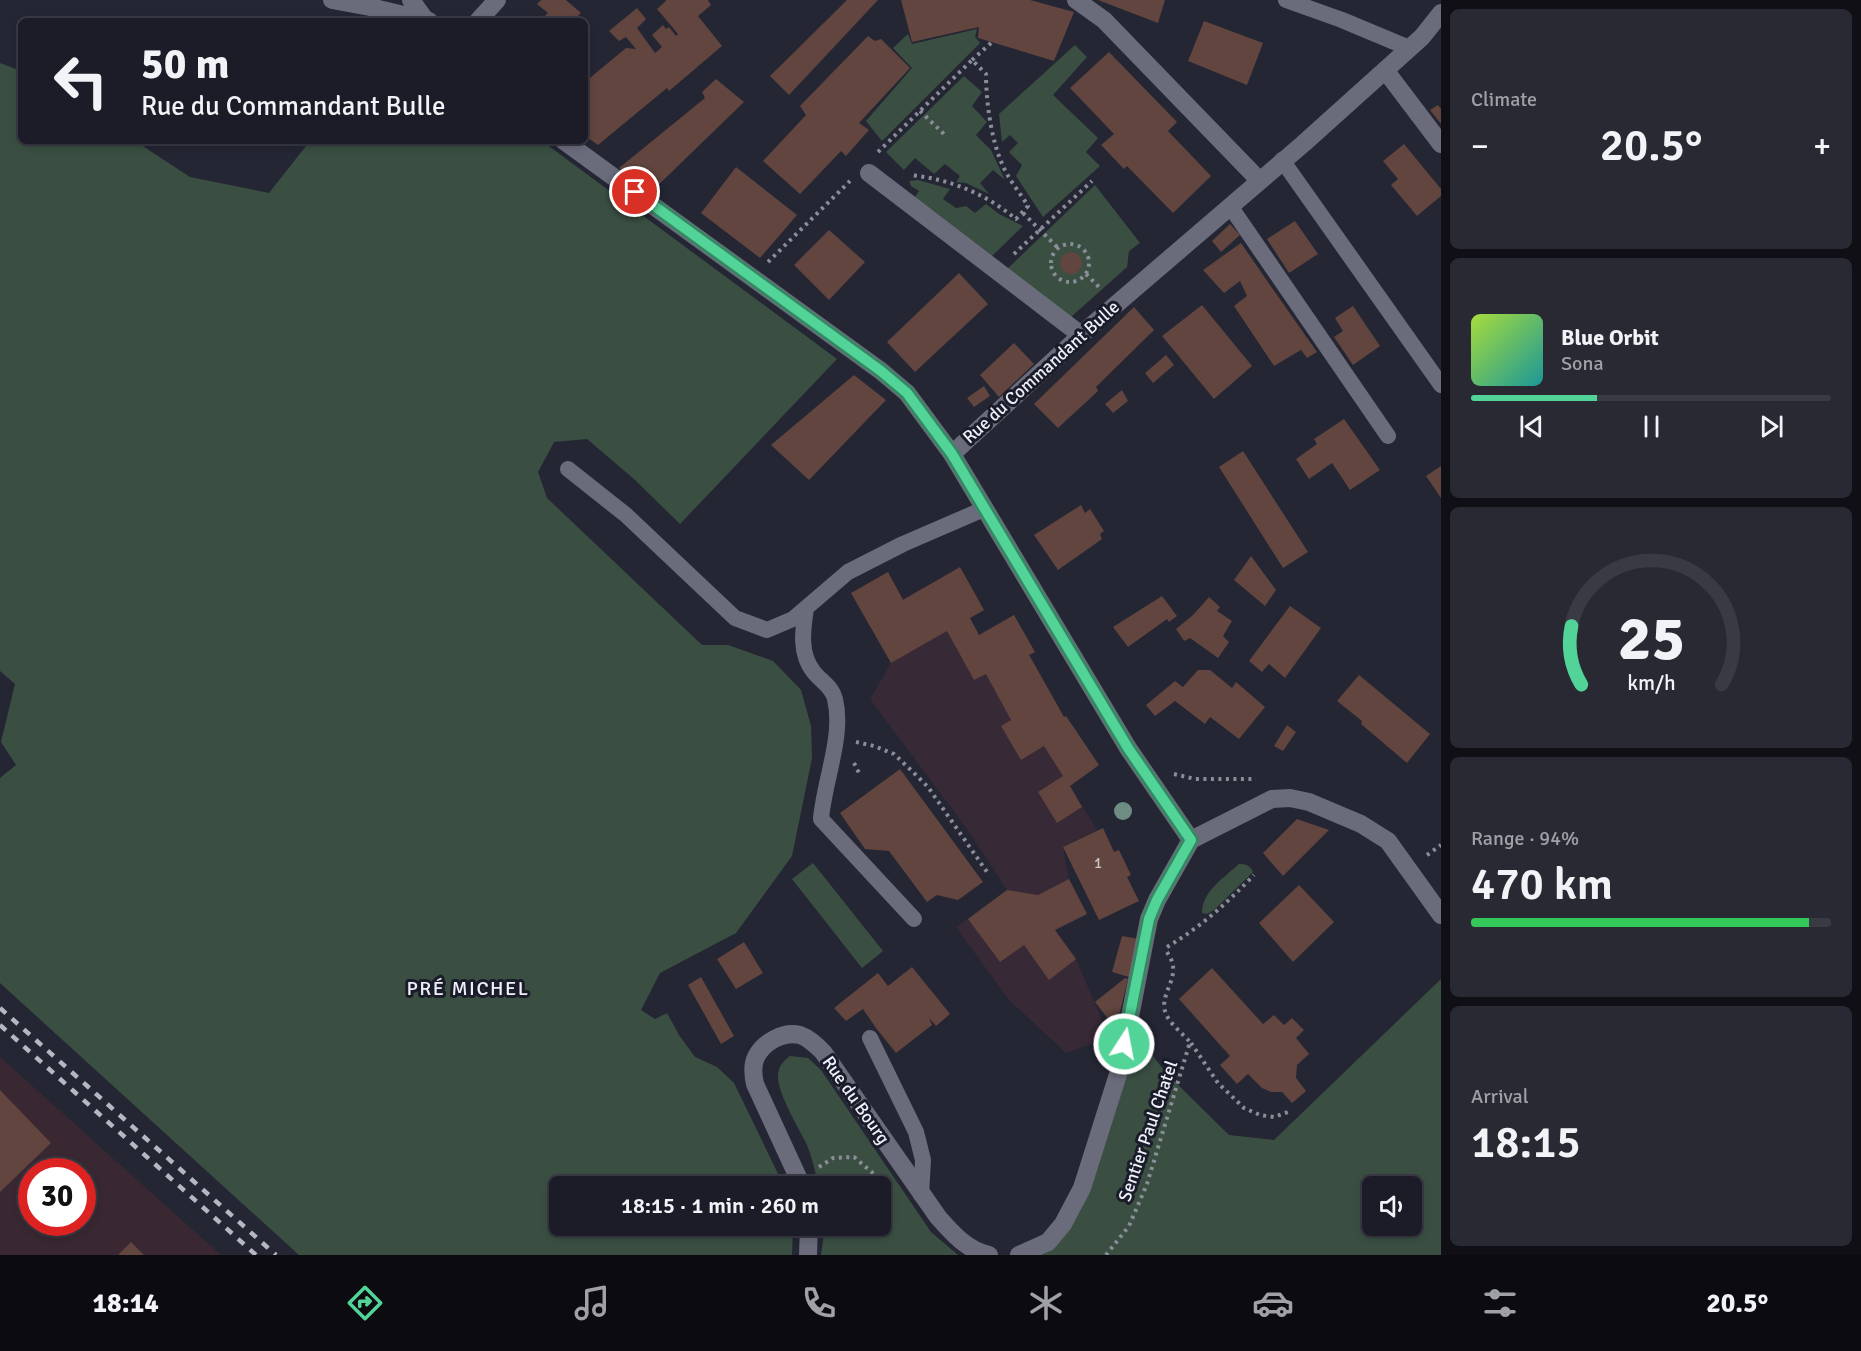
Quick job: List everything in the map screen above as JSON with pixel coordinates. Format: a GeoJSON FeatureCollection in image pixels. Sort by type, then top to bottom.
{"type":"FeatureCollection","features":[{"type":"Feature","properties":{"kind":"street"},"geometry":{"type":"LineString","coordinates":[[332,0],[417,18]]}},
{"type":"Feature","properties":{"kind":"street"},"geometry":{"type":"LineString","coordinates":[[411,0],[424,18]]}},
{"type":"Feature","properties":{"kind":"street"},"geometry":{"type":"LineString","coordinates":[[481,18],[497,0]]}},
{"type":"Feature","properties":{"kind":"street"},"geometry":{"type":"LineString","coordinates":[[1076,0],[1104,20],[1259,180]]}},
{"type":"Feature","properties":{"kind":"street","name":"Rue du Commandant Bulle"},"geometry":{"type":"LineString","coordinates":[[1191,840],[1128,748],[952,454],[1081,335],[1422,37],[1441,13]]}},
{"type":"Feature","properties":{"kind":"street"},"geometry":{"type":"LineString","coordinates":[[1385,70],[1441,144]]}},
{"type":"Feature","properties":{"kind":"street"},"geometry":{"type":"LineString","coordinates":[[568,144],[881,371],[907,393],[952,454]]}},
{"type":"Feature","properties":{"kind":"street"},"geometry":{"type":"LineString","coordinates":[[863,173],[1081,335]]}},
{"type":"Feature","properties":{"kind":"street"},"geometry":{"type":"LineString","coordinates":[[1018,1255],[1048,1242],[1063,1224],[1082,1188],[1120,1068],[1149,919],[1157,900],[1191,840],[1272,799],[1290,798],[1309,802],[1361,824],[1388,841],[1441,915]]}},
{"type":"Feature","properties":{"kind":"street","name":"Rue du Bourg"},"geometry":{"type":"LineString","coordinates":[[798,1176],[759,1095],[752,1072],[755,1058],[764,1046],[786,1035],[799,1035],[823,1052],[919,1192],[959,1240],[978,1252],[989,1255]]}},
{"type":"Feature","properties":{"kind":"street"},"geometry":{"type":"LineString","coordinates":[[808,1255],[809,1236]]}},
{"type":"Feature","properties":{"kind":"lane"},"geometry":{"type":"LineString","coordinates":[[1286,0],[1409,48]]}},
{"type":"Feature","properties":{"kind":"lane"},"geometry":{"type":"LineString","coordinates":[[1282,160],[1441,385]]}},
{"type":"Feature","properties":{"kind":"lane"},"geometry":{"type":"LineString","coordinates":[[1230,206],[1388,436]]}},
{"type":"Feature","properties":{"kind":"lane"},"geometry":{"type":"LineString","coordinates":[[568,469],[626,515],[735,618],[767,630],[793,619],[848,572],[903,544],[984,509]]}},
{"type":"Feature","properties":{"kind":"lane"},"geometry":{"type":"LineString","coordinates":[[806,608],[802,633],[804,655],[813,672],[826,683],[835,698],[837,728],[822,802],[821,819],[914,919]]}},
{"type":"Feature","properties":{"kind":"lane"},"geometry":{"type":"LineString","coordinates":[[870,1038],[916,1132],[923,1160],[919,1192]]}},
{"type":"Feature","properties":{"kind":"path"},"geometry":{"type":"LineString","coordinates":[[752,278],[863,173],[920,111],[991,43]]}},
{"type":"Feature","properties":{"kind":"path"},"geometry":{"type":"LineString","coordinates":[[863,173],[913,175],[940,180],[975,192],[999,205],[1016,219],[1023,213],[1028,206],[1003,166],[993,130],[986,91],[986,74],[972,60]]}},
{"type":"Feature","properties":{"kind":"path"},"geometry":{"type":"LineString","coordinates":[[920,111],[946,135]]}},
{"type":"Feature","properties":{"kind":"path"},"geometry":{"type":"LineString","coordinates":[[997,271],[1092,181]]}},
{"type":"Feature","properties":{"kind":"path"},"geometry":{"type":"LineString","coordinates":[[1023,213],[1058,248]]}},
{"type":"Feature","properties":{"kind":"path"},"geometry":{"type":"LineString","coordinates":[[1069,243],[1076,244],[1086,251],[1090,262],[1089,269],[1081,279],[1063,280],[1053,271],[1052,259],[1058,248],[1069,243]]}},
{"type":"Feature","properties":{"kind":"path"},"geometry":{"type":"LineString","coordinates":[[835,737],[874,746],[894,754],[928,787],[987,872]]}},
{"type":"Feature","properties":{"kind":"path"},"geometry":{"type":"LineString","coordinates":[[1171,773],[1195,779],[1265,780]]}},
{"type":"Feature","properties":{"kind":"path"},"geometry":{"type":"LineString","coordinates":[[930,805],[937,800]]}},
{"type":"Feature","properties":{"kind":"path"},"geometry":{"type":"LineString","coordinates":[[1419,847],[1430,861]]}},
{"type":"Feature","properties":{"kind":"path","name":"Sentier Paul Chatel"},"geometry":{"type":"LineString","coordinates":[[1106,1255],[1129,1226],[1147,1184],[1190,1042],[1166,1014],[1164,1001],[1173,979],[1172,959],[1164,949],[1189,934],[1217,912],[1254,875]]}},
{"type":"Feature","properties":{"kind":"path"},"geometry":{"type":"LineString","coordinates":[[1190,1042],[1202,1056],[1205,1065],[1218,1083],[1244,1108],[1260,1115],[1274,1117],[1288,1112]]}},
{"type":"Feature","properties":{"kind":"path"},"geometry":{"type":"LineString","coordinates":[[810,1176],[833,1158],[854,1158],[876,1176]]}},
{"type":"Feature","properties":{"kind":"path"},"geometry":{"type":"LineString","coordinates":[[891,1184],[919,1192]]}},
{"type":"Feature","properties":{"kind":"shaded area"},"geometry":{"type":"Polygon","coordinates":[[[960,567],[984,610],[970,618],[979,635],[1014,615],[1035,652],[1030,655],[1064,717],[1066,716],[1099,765],[1070,786],[1097,830],[1063,847],[1069,879],[1087,914],[1055,930],[1076,959],[1102,1020],[1102,1040],[1066,1053],[1008,999],[956,927],[1007,890],[967,829],[870,699],[891,663],[851,593],[888,572],[903,599],[960,567]]]}},
{"type":"Feature","properties":{"kind":"shaded area"},"geometry":{"type":"Polygon","coordinates":[[[0,1057],[221,1255],[0,1255],[0,1057]]]}},
{"type":"Feature","properties":{"kind":"green space"},"geometry":{"type":"Polygon","coordinates":[[[977,29],[975,37],[980,43],[882,141],[866,121],[912,68],[893,48],[908,34],[912,44],[977,29]]]}},
{"type":"Feature","properties":{"kind":"green space"},"geometry":{"type":"Polygon","coordinates":[[[1075,45],[1087,57],[1053,95],[1098,138],[1086,152],[1100,166],[1043,217],[1016,176],[1022,165],[1009,152],[1018,143],[1010,135],[1002,142],[999,114],[1075,45]]]}},
{"type":"Feature","properties":{"kind":"green space"},"geometry":{"type":"Polygon","coordinates":[[[0,63],[18,70],[18,144],[140,144],[190,177],[269,193],[308,144],[546,144],[837,359],[680,524],[634,479],[587,439],[554,442],[538,472],[547,498],[702,645],[728,645],[773,661],[801,690],[811,726],[812,758],[792,856],[736,933],[660,973],[641,1010],[655,1019],[667,1013],[695,1057],[717,1067],[734,1083],[779,1176],[549,1176],[549,1236],[793,1236],[792,1255],[299,1255],[0,983],[0,778],[16,765],[1,742],[15,684],[0,671],[0,63]]]}},
{"type":"Feature","properties":{"kind":"green space"},"geometry":{"type":"Polygon","coordinates":[[[964,76],[982,92],[972,106],[987,122],[976,135],[991,150],[1005,180],[993,170],[980,183],[989,194],[966,183],[956,182],[960,176],[945,164],[934,174],[915,158],[904,170],[886,152],[964,76]]]}},
{"type":"Feature","properties":{"kind":"green space"},"geometry":{"type":"Polygon","coordinates":[[[918,180],[950,189],[943,199],[956,208],[966,206],[975,213],[986,204],[999,214],[1023,226],[991,257],[913,200],[919,191],[911,186],[909,181],[918,180]]]}},
{"type":"Feature","properties":{"kind":"green space"},"geometry":{"type":"Polygon","coordinates":[[[1095,185],[1140,243],[1129,251],[1127,267],[1071,317],[1006,270],[1095,185]]]}},
{"type":"Feature","properties":{"kind":"green space"},"geometry":{"type":"Polygon","coordinates":[[[813,863],[883,951],[862,968],[792,879],[813,863]]]}},
{"type":"Feature","properties":{"kind":"green space"},"geometry":{"type":"Polygon","coordinates":[[[1239,864],[1248,865],[1253,872],[1214,910],[1207,914],[1202,913],[1203,905],[1210,892],[1239,864]]]}},
{"type":"Feature","properties":{"kind":"green space"},"geometry":{"type":"Polygon","coordinates":[[[1441,979],[1441,1255],[1029,1255],[1056,1240],[1127,1022],[1166,1073],[1229,1135],[1274,1140],[1441,979]]]}},
{"type":"Feature","properties":{"kind":"green space"},"geometry":{"type":"Polygon","coordinates":[[[790,1056],[808,1058],[821,1070],[931,1232],[958,1255],[821,1255],[824,1236],[891,1236],[891,1176],[816,1176],[807,1145],[781,1091],[778,1073],[783,1062],[790,1056]]]}},
{"type":"Feature","properties":{"kind":"building"},"geometry":{"type":"Polygon","coordinates":[[[541,0],[566,0],[581,13],[576,18],[542,18],[548,13],[537,4],[541,0]]]}},
{"type":"Feature","properties":{"kind":"building"},"geometry":{"type":"Polygon","coordinates":[[[708,0],[711,5],[698,16],[722,46],[669,91],[667,88],[598,145],[588,138],[588,80],[626,48],[636,49],[626,37],[619,41],[609,31],[637,8],[646,19],[637,28],[655,53],[662,47],[652,35],[663,25],[666,29],[669,27],[676,36],[678,34],[657,9],[666,1],[708,0]]]}},
{"type":"Feature","properties":{"kind":"building"},"geometry":{"type":"Polygon","coordinates":[[[847,0],[878,0],[789,95],[770,76],[847,0]]]}},
{"type":"Feature","properties":{"kind":"building"},"geometry":{"type":"Polygon","coordinates":[[[901,0],[1030,0],[1074,12],[1054,61],[978,38],[979,27],[912,42],[901,0]]]}},
{"type":"Feature","properties":{"kind":"building"},"geometry":{"type":"Polygon","coordinates":[[[1098,0],[1165,0],[1158,23],[1098,0]]]}},
{"type":"Feature","properties":{"kind":"building"},"geometry":{"type":"Polygon","coordinates":[[[1204,21],[1263,43],[1247,85],[1188,61],[1204,21]]]}},
{"type":"Feature","properties":{"kind":"building"},"geometry":{"type":"Polygon","coordinates":[[[868,36],[875,41],[881,39],[910,68],[859,123],[869,130],[846,156],[841,151],[800,194],[763,161],[806,115],[800,106],[868,36]]]}},
{"type":"Feature","properties":{"kind":"building"},"geometry":{"type":"Polygon","coordinates":[[[1109,52],[1177,122],[1168,131],[1211,176],[1173,213],[1127,166],[1124,169],[1101,145],[1114,134],[1070,88],[1109,52]]]}},
{"type":"Feature","properties":{"kind":"building"},"geometry":{"type":"Polygon","coordinates":[[[716,79],[744,102],[649,194],[619,168],[705,98],[702,92],[716,79]]]}},
{"type":"Feature","properties":{"kind":"building"},"geometry":{"type":"Polygon","coordinates":[[[1438,105],[1441,109],[1441,124],[1430,110],[1438,105]]]}},
{"type":"Feature","properties":{"kind":"building"},"geometry":{"type":"Polygon","coordinates":[[[1404,144],[1441,189],[1441,196],[1417,216],[1391,185],[1398,179],[1383,161],[1404,144]]]}},
{"type":"Feature","properties":{"kind":"building"},"geometry":{"type":"Polygon","coordinates":[[[736,167],[797,215],[760,258],[701,213],[736,167]]]}},
{"type":"Feature","properties":{"kind":"building"},"geometry":{"type":"Polygon","coordinates":[[[1295,221],[1318,254],[1289,273],[1267,239],[1295,221]]]}},
{"type":"Feature","properties":{"kind":"building"},"geometry":{"type":"Polygon","coordinates":[[[1230,224],[1240,235],[1221,252],[1212,241],[1230,224]]]}},
{"type":"Feature","properties":{"kind":"building"},"geometry":{"type":"Polygon","coordinates":[[[829,230],[865,262],[829,300],[794,265],[829,230]]]}},
{"type":"Feature","properties":{"kind":"building"},"geometry":{"type":"Polygon","coordinates":[[[1241,243],[1317,352],[1307,358],[1301,350],[1274,366],[1234,306],[1247,296],[1240,281],[1224,293],[1203,270],[1241,243]]]}},
{"type":"Feature","properties":{"kind":"building"},"geometry":{"type":"Polygon","coordinates":[[[1071,252],[1079,255],[1082,263],[1079,271],[1071,274],[1063,271],[1060,263],[1063,255],[1071,252]]]}},
{"type":"Feature","properties":{"kind":"building"},"geometry":{"type":"Polygon","coordinates":[[[959,273],[988,304],[915,372],[887,342],[959,273]]]}},
{"type":"Feature","properties":{"kind":"building"},"geometry":{"type":"Polygon","coordinates":[[[1202,305],[1252,366],[1214,399],[1162,336],[1202,305]]]}},
{"type":"Feature","properties":{"kind":"building"},"geometry":{"type":"Polygon","coordinates":[[[1353,306],[1380,346],[1353,365],[1334,337],[1343,331],[1335,318],[1353,306]]]}},
{"type":"Feature","properties":{"kind":"building"},"geometry":{"type":"Polygon","coordinates":[[[1134,307],[1154,330],[1096,387],[1098,391],[1058,428],[1034,404],[1134,307]]]}},
{"type":"Feature","properties":{"kind":"building"},"geometry":{"type":"Polygon","coordinates":[[[1014,343],[1034,364],[999,397],[980,375],[1014,343]]]}},
{"type":"Feature","properties":{"kind":"building"},"geometry":{"type":"Polygon","coordinates":[[[1166,355],[1174,365],[1153,383],[1145,373],[1166,355]]]}},
{"type":"Feature","properties":{"kind":"building"},"geometry":{"type":"Polygon","coordinates":[[[854,375],[886,400],[809,480],[771,445],[854,375]]]}},
{"type":"Feature","properties":{"kind":"building"},"geometry":{"type":"Polygon","coordinates":[[[984,386],[990,396],[974,407],[967,398],[984,386]]]}},
{"type":"Feature","properties":{"kind":"building"},"geometry":{"type":"Polygon","coordinates":[[[1122,390],[1128,401],[1113,413],[1105,404],[1122,390]]]}},
{"type":"Feature","properties":{"kind":"building"},"geometry":{"type":"Polygon","coordinates":[[[1344,419],[1380,470],[1350,490],[1332,463],[1309,479],[1296,459],[1317,444],[1314,439],[1344,419]]]}},
{"type":"Feature","properties":{"kind":"building"},"geometry":{"type":"Polygon","coordinates":[[[1243,451],[1308,552],[1283,568],[1219,467],[1243,451]]]}},
{"type":"Feature","properties":{"kind":"building"},"geometry":{"type":"Polygon","coordinates":[[[1441,466],[1441,498],[1426,476],[1441,466]]]}},
{"type":"Feature","properties":{"kind":"building"},"geometry":{"type":"Polygon","coordinates":[[[1081,505],[1085,513],[1090,509],[1104,531],[1100,534],[1102,539],[1058,570],[1034,535],[1081,505]]]}},
{"type":"Feature","properties":{"kind":"building"},"geometry":{"type":"Polygon","coordinates":[[[1251,556],[1276,590],[1265,606],[1234,580],[1251,556]]]}},
{"type":"Feature","properties":{"kind":"building"},"geometry":{"type":"Polygon","coordinates":[[[960,567],[984,610],[970,618],[979,635],[1014,615],[1035,652],[1029,655],[1064,717],[1066,716],[1099,765],[1070,786],[1082,807],[1057,823],[1038,792],[1063,776],[1044,746],[1021,760],[1001,726],[1011,720],[986,674],[974,680],[947,631],[891,663],[851,593],[888,572],[903,600],[960,567]]]}},
{"type":"Feature","properties":{"kind":"building"},"geometry":{"type":"Polygon","coordinates":[[[1162,596],[1177,616],[1169,622],[1167,619],[1128,647],[1113,627],[1162,596]]]}},
{"type":"Feature","properties":{"kind":"building"},"geometry":{"type":"Polygon","coordinates":[[[1209,597],[1220,607],[1217,611],[1232,621],[1223,636],[1229,642],[1218,658],[1190,638],[1184,641],[1176,629],[1209,597]]]}},
{"type":"Feature","properties":{"kind":"building"},"geometry":{"type":"Polygon","coordinates":[[[1290,606],[1321,628],[1285,678],[1269,664],[1262,672],[1249,661],[1290,606]]]}},
{"type":"Feature","properties":{"kind":"building"},"geometry":{"type":"Polygon","coordinates":[[[1198,670],[1210,670],[1232,688],[1236,682],[1265,707],[1239,739],[1210,717],[1205,724],[1175,701],[1155,716],[1146,705],[1175,681],[1183,687],[1198,670]]]}},
{"type":"Feature","properties":{"kind":"building"},"geometry":{"type":"Polygon","coordinates":[[[1359,675],[1430,734],[1407,763],[1337,701],[1359,675]]]}},
{"type":"Feature","properties":{"kind":"building"},"geometry":{"type":"Polygon","coordinates":[[[1287,725],[1296,732],[1283,751],[1274,746],[1287,725]]]}},
{"type":"Feature","properties":{"kind":"building"},"geometry":{"type":"Polygon","coordinates":[[[900,769],[983,882],[958,900],[937,895],[927,902],[889,851],[865,849],[840,813],[900,769]]]}},
{"type":"Feature","properties":{"kind":"building"},"geometry":{"type":"Polygon","coordinates":[[[1297,819],[1329,830],[1283,876],[1263,853],[1297,819]]]}},
{"type":"Feature","properties":{"kind":"building"},"geometry":{"type":"Polygon","coordinates":[[[1103,828],[1114,852],[1119,850],[1131,875],[1127,877],[1139,901],[1099,920],[1063,847],[1103,828]]]}},
{"type":"Feature","properties":{"kind":"building"},"geometry":{"type":"Polygon","coordinates":[[[1069,879],[1087,914],[1055,930],[1076,959],[1049,980],[1024,945],[1000,962],[968,919],[1007,890],[1038,895],[1069,879]]]}},
{"type":"Feature","properties":{"kind":"building"},"geometry":{"type":"Polygon","coordinates":[[[1299,885],[1334,922],[1293,962],[1259,923],[1299,885]]]}},
{"type":"Feature","properties":{"kind":"building"},"geometry":{"type":"Polygon","coordinates":[[[1122,936],[1139,939],[1129,977],[1112,972],[1122,936]]]}},
{"type":"Feature","properties":{"kind":"building"},"geometry":{"type":"Polygon","coordinates":[[[744,942],[763,973],[736,989],[717,959],[744,942]]]}},
{"type":"Feature","properties":{"kind":"building"},"geometry":{"type":"Polygon","coordinates":[[[912,967],[950,1014],[936,1026],[929,1018],[932,1025],[896,1053],[863,1009],[846,1021],[834,1008],[878,973],[888,986],[912,967]]]}},
{"type":"Feature","properties":{"kind":"building"},"geometry":{"type":"Polygon","coordinates":[[[1212,968],[1263,1024],[1274,1015],[1284,1025],[1292,1018],[1304,1030],[1296,1038],[1309,1054],[1297,1065],[1296,1078],[1306,1091],[1292,1103],[1282,1092],[1271,1092],[1262,1088],[1248,1074],[1237,1084],[1220,1065],[1230,1056],[1179,999],[1212,968]]]}},
{"type":"Feature","properties":{"kind":"building"},"geometry":{"type":"Polygon","coordinates":[[[701,977],[734,1036],[721,1044],[688,985],[701,977]]]}},
{"type":"Feature","properties":{"kind":"building"},"geometry":{"type":"Polygon","coordinates":[[[1125,978],[1128,979],[1120,1012],[1109,1020],[1095,1002],[1125,978]]]}},
{"type":"Feature","properties":{"kind":"building"},"geometry":{"type":"Polygon","coordinates":[[[0,1090],[51,1143],[35,1158],[18,1158],[18,1175],[0,1192],[0,1090]]]}},
{"type":"Feature","properties":{"kind":"building"},"geometry":{"type":"Polygon","coordinates":[[[131,1242],[144,1255],[118,1255],[131,1242]]]}},
{"type":"Feature","properties":{"kind":"railway"},"geometry":{"type":"LineString","coordinates":[[0,1008],[276,1255]]}},
{"type":"Feature","properties":{"kind":"railway"},"geometry":{"type":"LineString","coordinates":[[0,1025],[256,1255]]}},
{"type":"Feature","properties":{"kind":"district","name":"PRÉ MICHEL"},"geometry":{"type":"Point","coordinates":[468,988]}},
{"type":"Feature","properties":{"kind":"route"},"geometry":{"type":"LineString","coordinates":[[635,192],[881,371],[907,393],[952,454],[1128,748],[1191,840],[1157,900],[1149,919],[1124,1044]]}}]}
